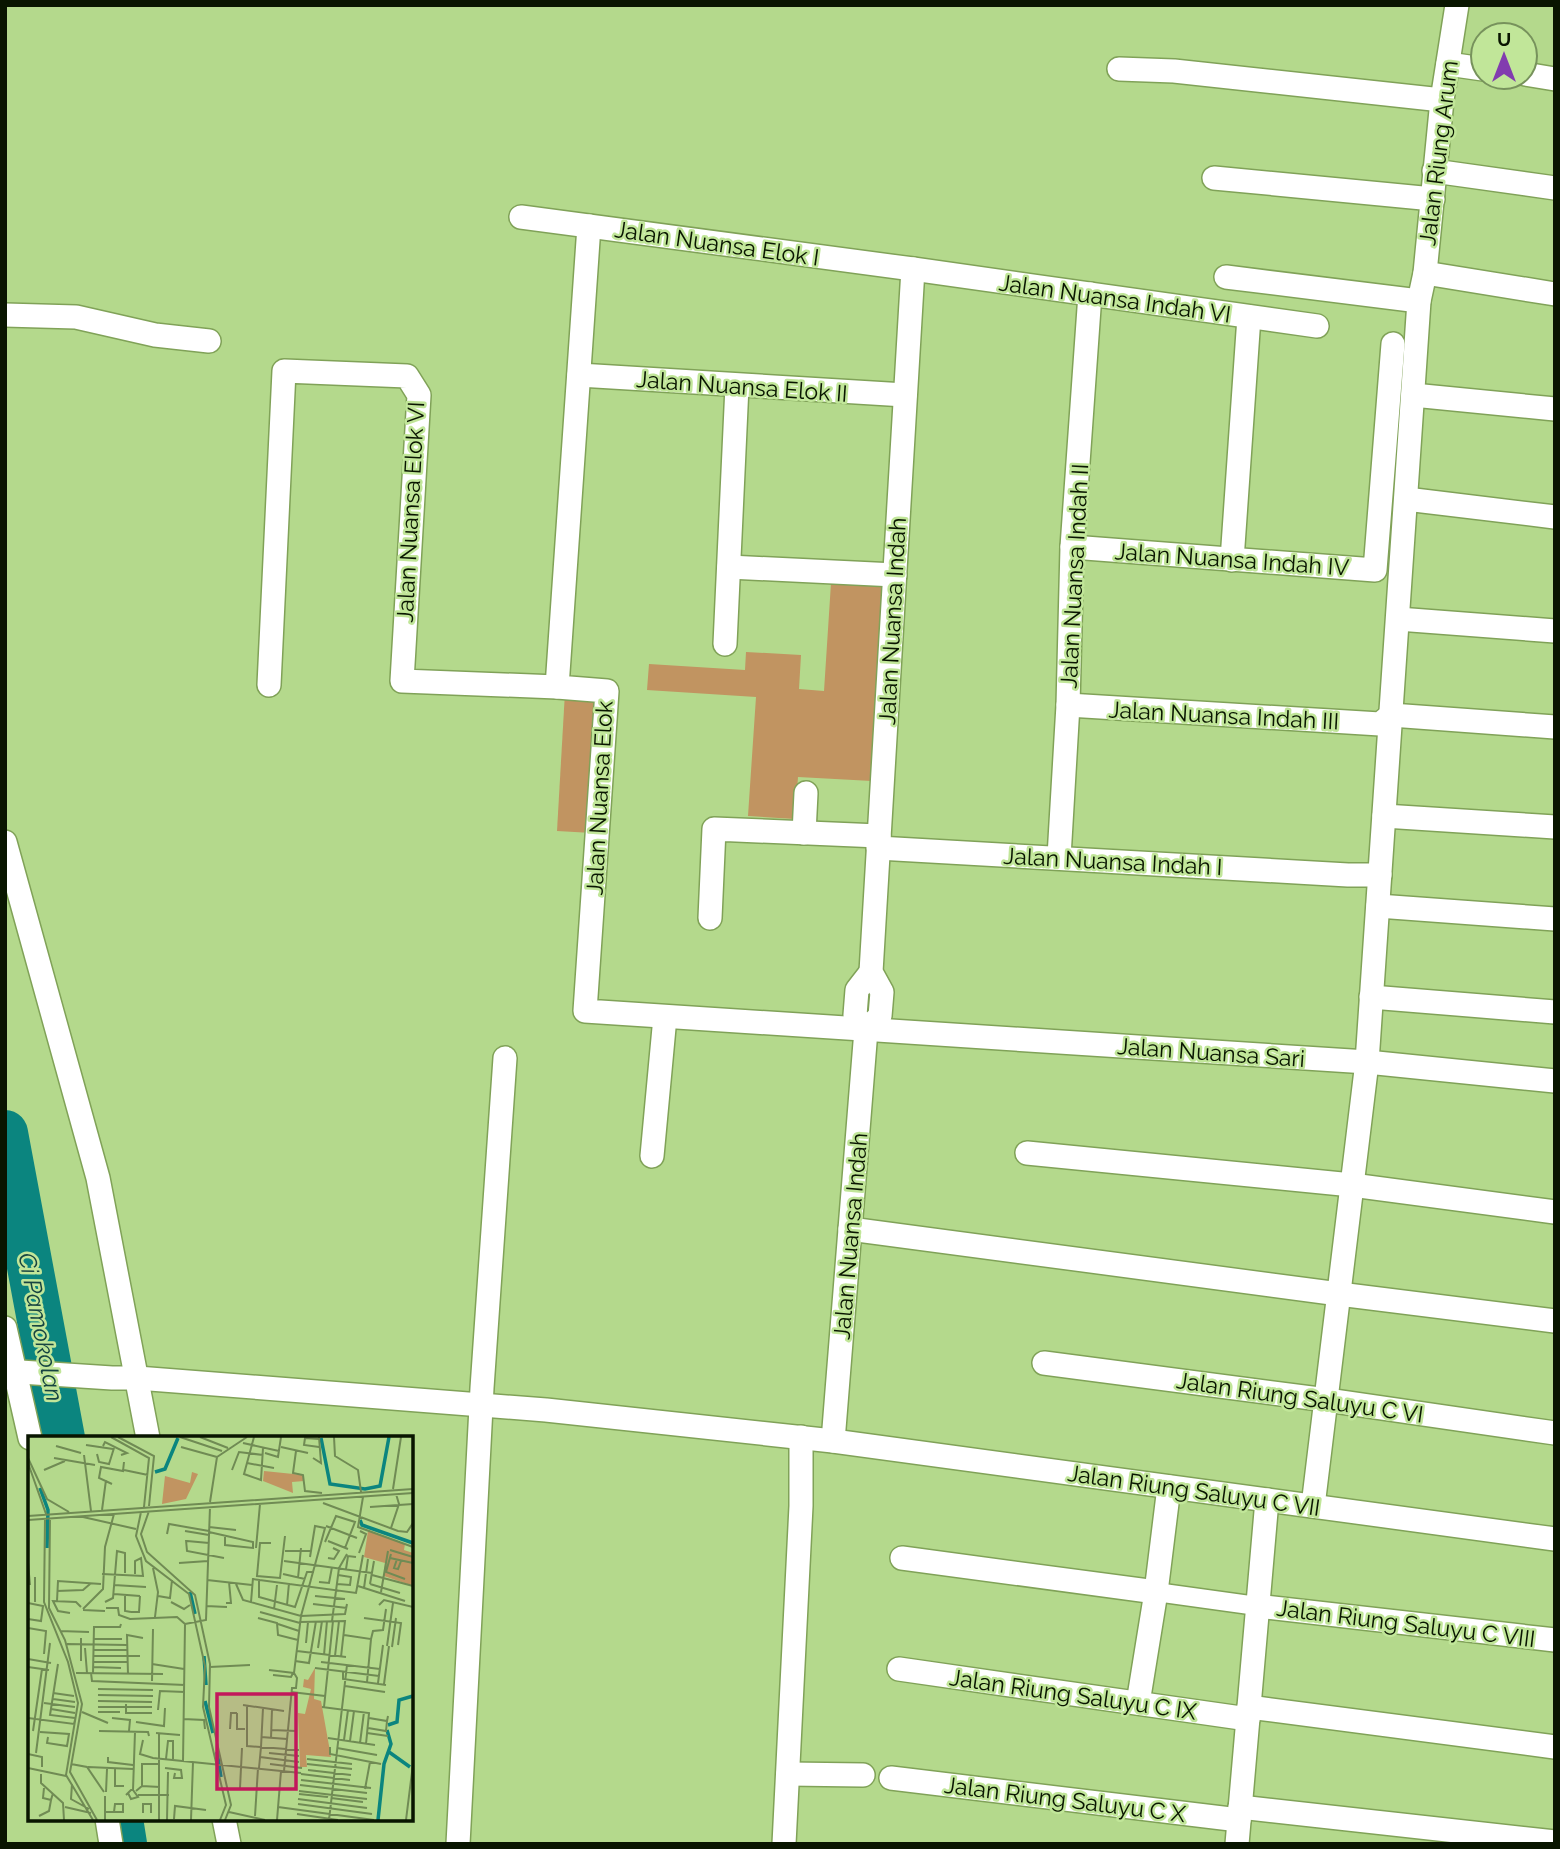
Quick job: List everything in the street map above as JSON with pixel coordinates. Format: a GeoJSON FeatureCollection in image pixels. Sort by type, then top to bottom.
{"type":"FeatureCollection","features":[{"type":"Feature","properties":{"kind":"street","name":"Jalan Riung Arum"},"geometry":{"type":"LineString","coordinates":[[1313,1506],[1367,1062],[1384,816],[1385,720],[1398,619],[1419,301],[1425,273],[1442,100],[1457,5]]}},
{"type":"Feature","properties":{"kind":"street"},"geometry":{"type":"LineString","coordinates":[[1448,64],[1469,67]]}},
{"type":"Feature","properties":{"kind":"street"},"geometry":{"type":"LineString","coordinates":[[1119,69],[1174,71],[1442,100]]}},
{"type":"Feature","properties":{"kind":"street"},"geometry":{"type":"LineString","coordinates":[[1434,171],[1555,188]]}},
{"type":"Feature","properties":{"kind":"street"},"geometry":{"type":"LineString","coordinates":[[1214,178],[1433,200]]}},
{"type":"Feature","properties":{"kind":"street","name":"Jalan Nuansa Elok I"},"geometry":{"type":"LineString","coordinates":[[521,217],[913,269]]}},
{"type":"Feature","properties":{"kind":"street"},"geometry":{"type":"LineString","coordinates":[[557,687],[589,226]]}},
{"type":"Feature","properties":{"kind":"street","name":"Jalan Nuansa Indah VI"},"geometry":{"type":"LineString","coordinates":[[913,269],[1317,326]]}},
{"type":"Feature","properties":{"kind":"street","name":"Jalan Nuansa Indah"},"geometry":{"type":"LineString","coordinates":[[833,1441],[850,1229],[873,1023],[855,1015],[864,981],[879,842],[913,269]]}},
{"type":"Feature","properties":{"kind":"street"},"geometry":{"type":"LineString","coordinates":[[1425,273],[1555,294]]}},
{"type":"Feature","properties":{"kind":"street"},"geometry":{"type":"LineString","coordinates":[[1226,277],[1419,301]]}},
{"type":"Feature","properties":{"kind":"street","name":"Jalan Nuansa Indah II"},"geometry":{"type":"LineString","coordinates":[[1059,858],[1068,705],[1072,547],[1090,294]]}},
{"type":"Feature","properties":{"kind":"street"},"geometry":{"type":"LineString","coordinates":[[5,315],[76,317],[155,335],[209,341]]}},
{"type":"Feature","properties":{"kind":"street"},"geometry":{"type":"LineString","coordinates":[[1232,560],[1249,317]]}},
{"type":"Feature","properties":{"kind":"street","name":"Jalan Nuansa Indah IV"},"geometry":{"type":"LineString","coordinates":[[1072,547],[1375,570],[1393,344]]}},
{"type":"Feature","properties":{"kind":"street","name":"Jalan Nuansa Elok VI"},"geometry":{"type":"LineString","coordinates":[[269,685],[284,371],[407,376],[419,395],[402,681],[557,687]]}},
{"type":"Feature","properties":{"kind":"street","name":"Jalan Nuansa Elok II"},"geometry":{"type":"LineString","coordinates":[[579,375],[905,395]]}},
{"type":"Feature","properties":{"kind":"street"},"geometry":{"type":"LineString","coordinates":[[725,644],[737,386]]}},
{"type":"Feature","properties":{"kind":"street"},"geometry":{"type":"LineString","coordinates":[[1413,395],[1555,409]]}},
{"type":"Feature","properties":{"kind":"street"},"geometry":{"type":"LineString","coordinates":[[1406,499],[1555,517]]}},
{"type":"Feature","properties":{"kind":"street"},"geometry":{"type":"LineString","coordinates":[[729,567],[895,575]]}},
{"type":"Feature","properties":{"kind":"street"},"geometry":{"type":"LineString","coordinates":[[1398,619],[1555,631]]}},
{"type":"Feature","properties":{"kind":"street","name":"Jalan Nuansa Elok"},"geometry":{"type":"LineString","coordinates":[[557,687],[607,691],[585,1011],[821,1027]]}},
{"type":"Feature","properties":{"kind":"street","name":"Jalan Nuansa Indah III"},"geometry":{"type":"LineString","coordinates":[[1068,705],[1555,727]]}},
{"type":"Feature","properties":{"kind":"street"},"geometry":{"type":"LineString","coordinates":[[804,833],[806,793]]}},
{"type":"Feature","properties":{"kind":"street"},"geometry":{"type":"LineString","coordinates":[[1384,816],[1555,827]]}},
{"type":"Feature","properties":{"kind":"street","name":"Jalan Nuansa Indah I"},"geometry":{"type":"LineString","coordinates":[[710,918],[714,829],[804,833],[1059,858],[1380,876]]}},
{"type":"Feature","properties":{"kind":"street"},"geometry":{"type":"LineString","coordinates":[[5,842],[98,1178],[148,1436]]}},
{"type":"Feature","properties":{"kind":"street"},"geometry":{"type":"LineString","coordinates":[[1378,905],[1555,919]]}},
{"type":"Feature","properties":{"kind":"street"},"geometry":{"type":"LineString","coordinates":[[1371,998],[1555,1012]]}},
{"type":"Feature","properties":{"kind":"street"},"geometry":{"type":"LineString","coordinates":[[652,1156],[665,1017]]}},
{"type":"Feature","properties":{"kind":"street","name":"Jalan Nuansa Sari"},"geometry":{"type":"LineString","coordinates":[[821,1027],[873,1023],[1367,1062],[1555,1081]]}},
{"type":"Feature","properties":{"kind":"street"},"geometry":{"type":"LineString","coordinates":[[458,1844],[481,1404],[505,1058]]}},
{"type":"Feature","properties":{"kind":"street"},"geometry":{"type":"LineString","coordinates":[[1027,1153],[1352,1185],[1555,1212]]}},
{"type":"Feature","properties":{"kind":"street"},"geometry":{"type":"LineString","coordinates":[[850,1229],[1555,1321]]}},
{"type":"Feature","properties":{"kind":"street"},"geometry":{"type":"LineString","coordinates":[[5,1328],[18,1372],[30,1436]]}},
{"type":"Feature","properties":{"kind":"street","name":"Jalan Riung Saluyu C VI"},"geometry":{"type":"LineString","coordinates":[[1044,1363],[1555,1433]]}},
{"type":"Feature","properties":{"kind":"street","name":"Jalan Riung Saluyu C VII"},"geometry":{"type":"LineString","coordinates":[[18,1372],[137,1378],[600,1415],[833,1441],[1555,1539]]}},
{"type":"Feature","properties":{"kind":"street"},"geometry":{"type":"LineString","coordinates":[[784,1844],[802,1495],[802,1437]]}},
{"type":"Feature","properties":{"kind":"street"},"geometry":{"type":"LineString","coordinates":[[1138,1703],[1169,1487]]}},
{"type":"Feature","properties":{"kind":"street"},"geometry":{"type":"LineString","coordinates":[[1237,1844],[1267,1500]]}},
{"type":"Feature","properties":{"kind":"street"},"geometry":{"type":"LineString","coordinates":[[902,1558],[1257,1606]]}},
{"type":"Feature","properties":{"kind":"street","name":"Jalan Riung Saluyu C VIII"},"geometry":{"type":"LineString","coordinates":[[1257,1606],[1555,1640]]}},
{"type":"Feature","properties":{"kind":"street","name":"Jalan Riung Saluyu C IX"},"geometry":{"type":"LineString","coordinates":[[899,1669],[1138,1703],[1555,1747]]}},
{"type":"Feature","properties":{"kind":"street"},"geometry":{"type":"LineString","coordinates":[[788,1774],[863,1775]]}},
{"type":"Feature","properties":{"kind":"street","name":"Jalan Riung Saluyu C X"},"geometry":{"type":"LineString","coordinates":[[891,1778],[1555,1842]]}},
{"type":"Feature","properties":{"kind":"street"},"geometry":{"type":"LineString","coordinates":[[107,1821],[111,1844]]}},
{"type":"Feature","properties":{"kind":"street"},"geometry":{"type":"LineString","coordinates":[[224,1821],[229,1844]]}},
{"type":"Feature","properties":{"kind":"shaded area"},"geometry":{"type":"Polygon","coordinates":[[[831,583],[885,587],[872,781],[798,777],[795,819],[748,816],[756,697],[647,690],[649,664],[745,670],[746,652],[801,655],[799,689],[824,691],[831,583]]]}},
{"type":"Feature","properties":{"kind":"shaded area"},"geometry":{"type":"Polygon","coordinates":[[[565,692],[600,695],[592,833],[557,831],[565,692]]]}},
{"type":"Feature","properties":{"kind":"waterway","name":"Ci Pamokolan"},"geometry":{"type":"LineString","coordinates":[[5,1133],[62,1436]]}},
{"type":"Feature","properties":{"kind":"waterway","name":"Ci Pamokolan"},"geometry":{"type":"LineString","coordinates":[[120,1821],[124,1844]]}}]}
